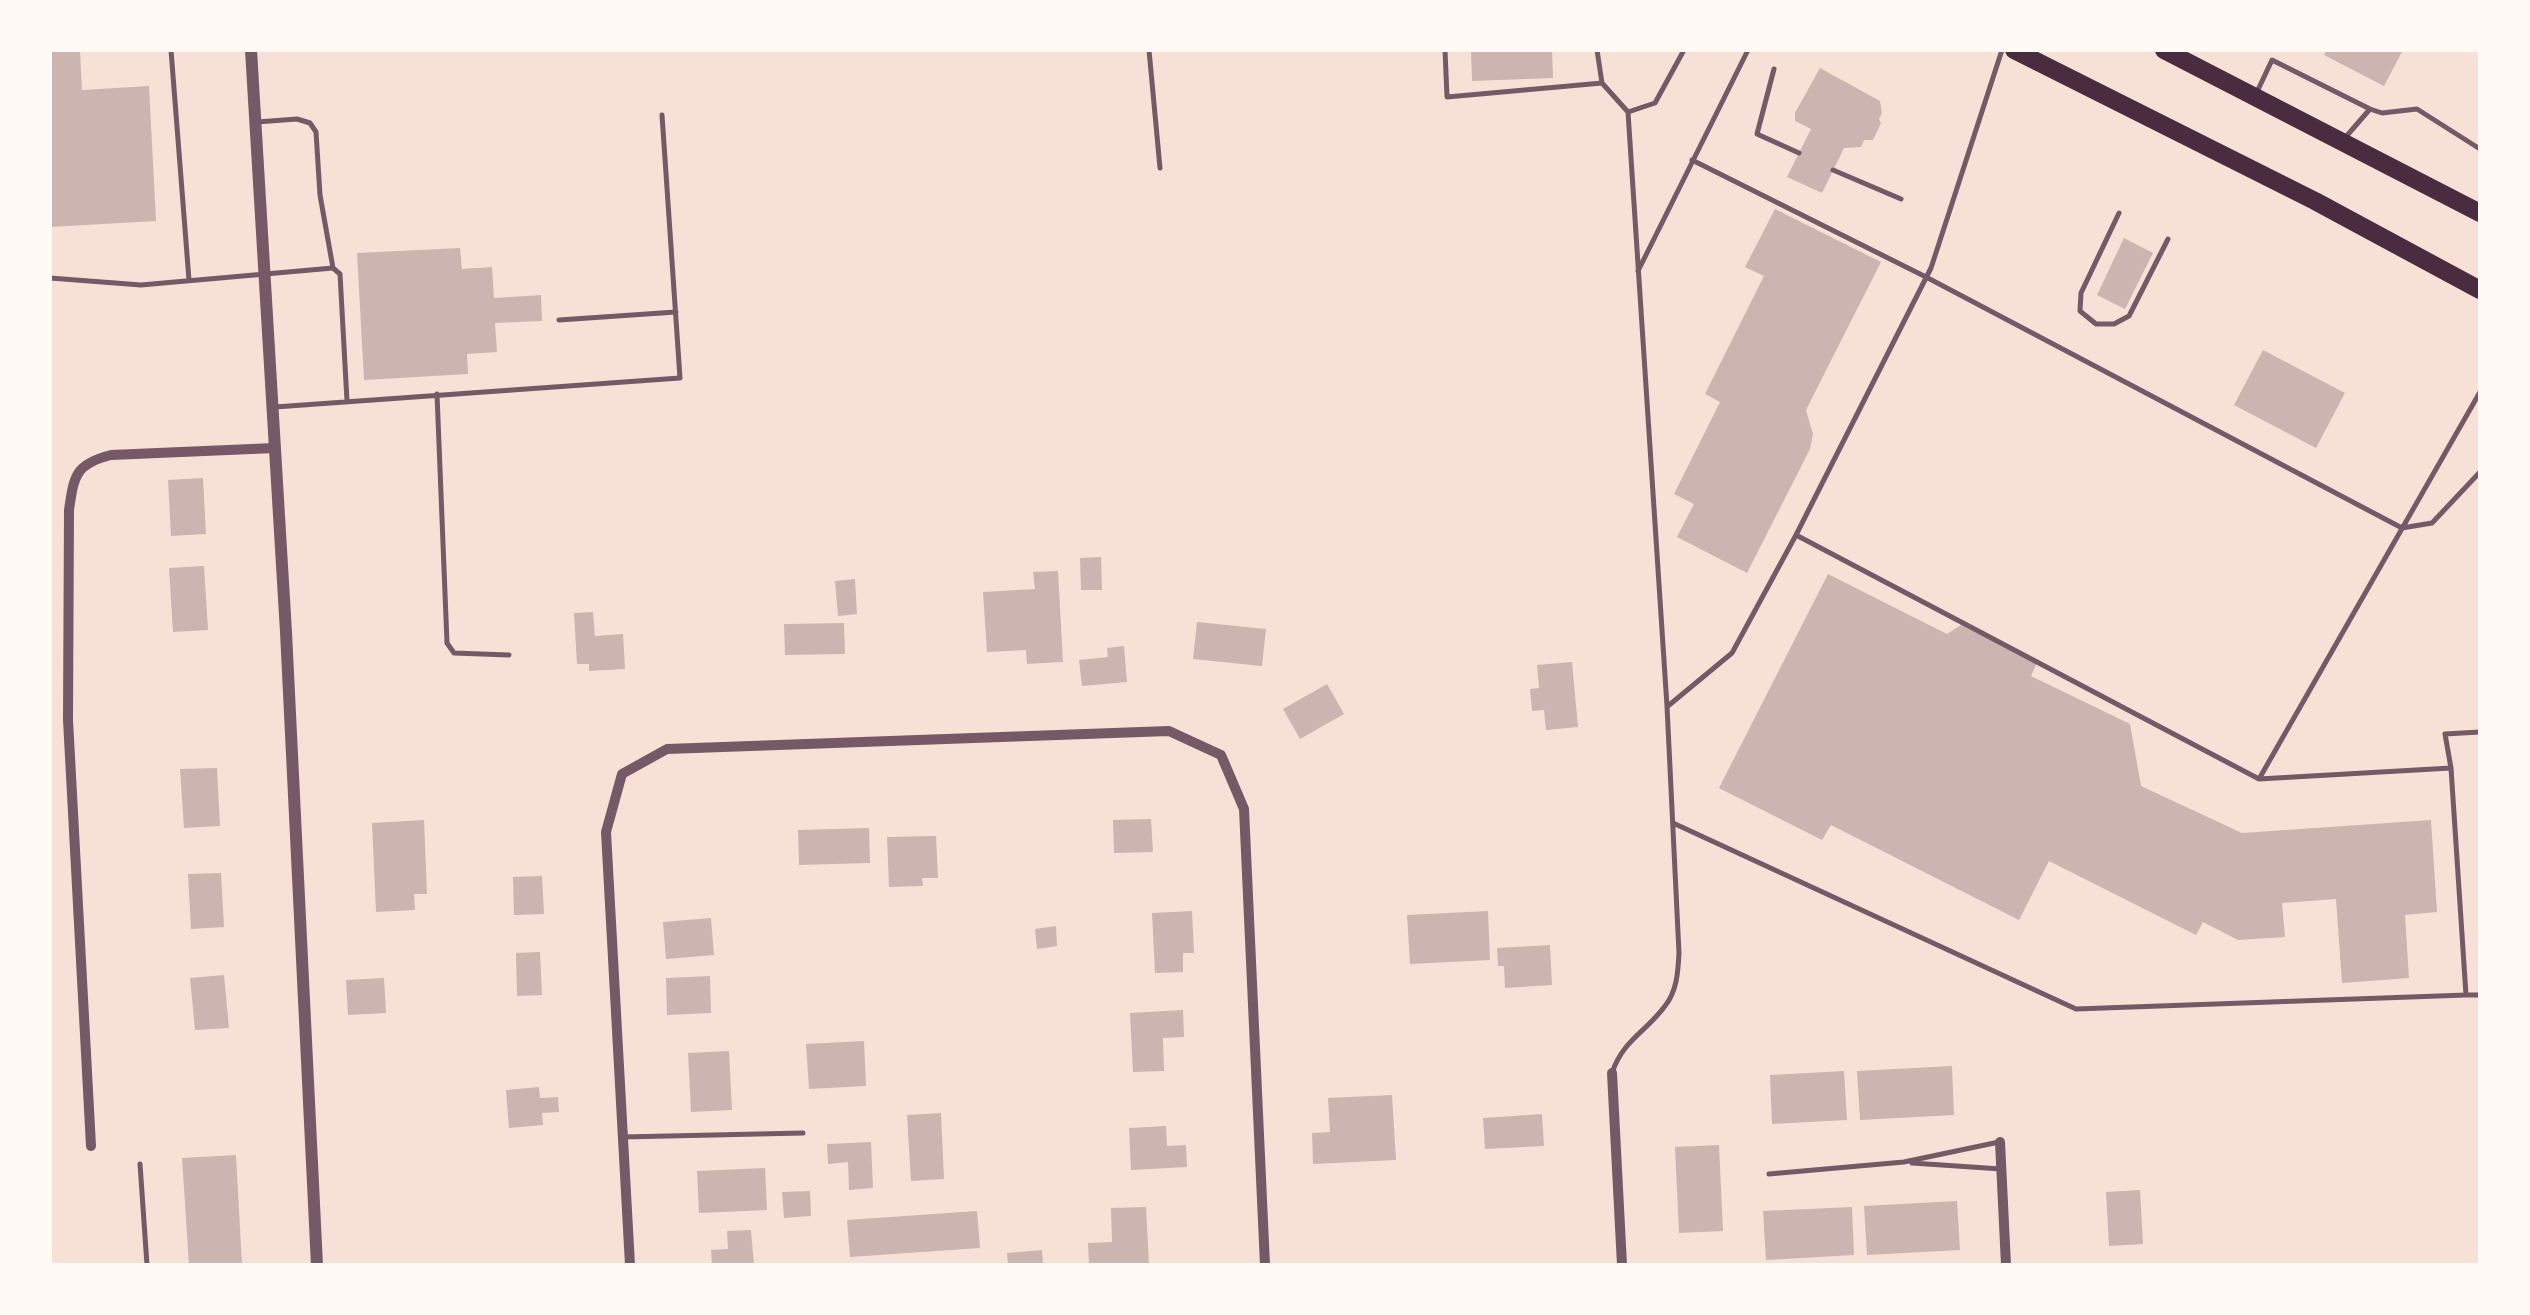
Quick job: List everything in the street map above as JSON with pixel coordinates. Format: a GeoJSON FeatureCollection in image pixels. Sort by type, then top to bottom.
{"type":"FeatureCollection","features":[{"type":"Feature","properties":{"kind":"main road"},"geometry":{"type":"LineString","coordinates":[[2014,50],[2480,290]]}},
{"type":"Feature","properties":{"kind":"main road"},"geometry":{"type":"LineString","coordinates":[[2164,50],[2480,213]]}},
{"type":"Feature","properties":{"kind":"main road"},"geometry":{"type":"LineString","coordinates":[[2438,266],[2480,275]]}},
{"type":"Feature","properties":{"kind":"street"},"geometry":{"type":"LineString","coordinates":[[251,50],[318,1265]]}},
{"type":"Feature","properties":{"kind":"street"},"geometry":{"type":"LineString","coordinates":[[91,1146],[68,720],[69,510],[74,477],[89,460],[111,454],[275,448]]}},
{"type":"Feature","properties":{"kind":"street"},"geometry":{"type":"LineString","coordinates":[[630,1265],[606,832],[622,774],[667,749],[1169,731],[1220,754],[1244,808],[1265,1265]]}},
{"type":"Feature","properties":{"kind":"street"},"geometry":{"type":"LineString","coordinates":[[1612,1073],[1622,1265]]}},
{"type":"Feature","properties":{"kind":"street"},"geometry":{"type":"LineString","coordinates":[[2000,1142],[2006,1265]]}},
{"type":"Feature","properties":{"kind":"lane"},"geometry":{"type":"LineString","coordinates":[[170,50],[189,280]]}},
{"type":"Feature","properties":{"kind":"lane"},"geometry":{"type":"LineString","coordinates":[[1149,50],[1160,168]]}},
{"type":"Feature","properties":{"kind":"lane"},"geometry":{"type":"LineString","coordinates":[[1445,50],[1446,96],[1602,83]]}},
{"type":"Feature","properties":{"kind":"lane"},"geometry":{"type":"LineString","coordinates":[[1598,50],[1602,83],[1628,112],[1667,706],[1679,954],[1677,980],[1666,1005],[1618,1052],[1612,1073]]}},
{"type":"Feature","properties":{"kind":"lane"},"geometry":{"type":"LineString","coordinates":[[1628,112],[1656,103],[1684,50]]}},
{"type":"Feature","properties":{"kind":"lane"},"geometry":{"type":"LineString","coordinates":[[1637,273],[1748,50]]}},
{"type":"Feature","properties":{"kind":"lane"},"geometry":{"type":"LineString","coordinates":[[1667,706],[1732,653],[1796,536],[1926,277],[2002,50]]}},
{"type":"Feature","properties":{"kind":"lane"},"geometry":{"type":"LineString","coordinates":[[2254,97],[2272,60],[2370,110],[2416,109],[2480,149]]}},
{"type":"Feature","properties":{"kind":"lane"},"geometry":{"type":"LineString","coordinates":[[1774,68],[1758,134],[1799,153]]}},
{"type":"Feature","properties":{"kind":"lane"},"geometry":{"type":"LineString","coordinates":[[2342,141],[2370,110]]}},
{"type":"Feature","properties":{"kind":"lane"},"geometry":{"type":"LineString","coordinates":[[272,407],[680,378],[662,115]]}},
{"type":"Feature","properties":{"kind":"lane"},"geometry":{"type":"LineString","coordinates":[[256,122],[297,120],[310,123],[316,132],[320,195],[333,268],[340,274],[347,401]]}},
{"type":"Feature","properties":{"kind":"lane"},"geometry":{"type":"LineString","coordinates":[[1692,160],[1926,277],[2402,528],[2432,523],[2480,472]]}},
{"type":"Feature","properties":{"kind":"lane"},"geometry":{"type":"LineString","coordinates":[[1833,170],[1901,199]]}},
{"type":"Feature","properties":{"kind":"lane"},"geometry":{"type":"LineString","coordinates":[[2119,212],[2081,293],[2080,310],[2096,324],[2114,324],[2129,316],[2168,239]]}},
{"type":"Feature","properties":{"kind":"lane"},"geometry":{"type":"LineString","coordinates":[[50,278],[141,285],[333,268]]}},
{"type":"Feature","properties":{"kind":"lane"},"geometry":{"type":"LineString","coordinates":[[559,320],[676,312]]}},
{"type":"Feature","properties":{"kind":"lane"},"geometry":{"type":"LineString","coordinates":[[2259,779],[2480,392]]}},
{"type":"Feature","properties":{"kind":"lane"},"geometry":{"type":"LineString","coordinates":[[438,394],[447,644],[454,653],[510,656]]}},
{"type":"Feature","properties":{"kind":"lane"},"geometry":{"type":"LineString","coordinates":[[1796,536],[2259,779],[2452,768]]}},
{"type":"Feature","properties":{"kind":"lane"},"geometry":{"type":"LineString","coordinates":[[2466,995],[2452,768],[2445,734],[2480,732]]}},
{"type":"Feature","properties":{"kind":"lane"},"geometry":{"type":"LineString","coordinates":[[1673,823],[2076,1009],[2480,994]]}},
{"type":"Feature","properties":{"kind":"lane"},"geometry":{"type":"LineString","coordinates":[[623,1137],[802,1134]]}},
{"type":"Feature","properties":{"kind":"lane"},"geometry":{"type":"LineString","coordinates":[[1770,1174],[1904,1162],[2000,1142]]}},
{"type":"Feature","properties":{"kind":"lane"},"geometry":{"type":"LineString","coordinates":[[1904,1162],[2002,1169]]}},
{"type":"Feature","properties":{"kind":"lane"},"geometry":{"type":"LineString","coordinates":[[140,1164],[147,1265]]}},
{"type":"Feature","properties":{"kind":"building"},"geometry":{"type":"Polygon","coordinates":[[[50,50],[80,51],[82,90],[149,86],[156,221],[50,227],[50,50]]]}},
{"type":"Feature","properties":{"kind":"building"},"geometry":{"type":"Polygon","coordinates":[[[1471,50],[1552,50],[1553,78],[1472,81],[1471,50]]]}},
{"type":"Feature","properties":{"kind":"building"},"geometry":{"type":"Polygon","coordinates":[[[2327,50],[2403,50],[2384,86],[2324,55],[2327,50]]]}},
{"type":"Feature","properties":{"kind":"building"},"geometry":{"type":"Polygon","coordinates":[[[1820,68],[1880,101],[1882,113],[1873,140],[1864,140],[1861,147],[1844,148],[1822,193],[1787,177],[1811,129],[1795,121],[1795,113],[1820,68]]]}},
{"type":"Feature","properties":{"kind":"building"},"geometry":{"type":"Polygon","coordinates":[[[1775,209],[1881,262],[1806,410],[1813,434],[1810,449],[1747,573],[1677,537],[1694,504],[1674,494],[1720,402],[1705,394],[1764,276],[1745,267],[1775,209]]]}},
{"type":"Feature","properties":{"kind":"building"},"geometry":{"type":"Polygon","coordinates":[[[2124,238],[2153,253],[2125,309],[2097,295],[2124,238]]]}},
{"type":"Feature","properties":{"kind":"building"},"geometry":{"type":"Polygon","coordinates":[[[460,248],[462,269],[492,267],[494,298],[541,295],[542,321],[495,323],[497,352],[467,354],[468,374],[364,380],[357,253],[460,248]]]}},
{"type":"Feature","properties":{"kind":"building"},"geometry":{"type":"Polygon","coordinates":[[[2263,350],[2345,393],[2316,448],[2234,405],[2263,350]]]}},
{"type":"Feature","properties":{"kind":"building"},"geometry":{"type":"Polygon","coordinates":[[[203,478],[206,534],[171,536],[168,480],[203,478]]]}},
{"type":"Feature","properties":{"kind":"building"},"geometry":{"type":"Polygon","coordinates":[[[1101,557],[1102,590],[1081,590],[1080,558],[1101,557]]]}},
{"type":"Feature","properties":{"kind":"building"},"geometry":{"type":"Polygon","coordinates":[[[204,566],[208,630],[173,632],[169,568],[204,566]]]}},
{"type":"Feature","properties":{"kind":"building"},"geometry":{"type":"Polygon","coordinates":[[[1058,571],[1063,662],[1027,664],[1026,650],[987,652],[983,592],[1035,589],[1033,572],[1058,571]]]}},
{"type":"Feature","properties":{"kind":"building"},"geometry":{"type":"Polygon","coordinates":[[[1828,574],[1947,634],[1961,625],[2037,663],[2031,676],[2130,724],[2141,786],[2242,833],[2431,820],[2437,912],[2405,915],[2409,978],[2342,983],[2336,899],[2282,903],[2285,937],[2238,940],[2203,922],[2196,935],[2049,861],[2019,920],[1831,825],[1822,840],[1719,788],[1828,574]]]}},
{"type":"Feature","properties":{"kind":"building"},"geometry":{"type":"Polygon","coordinates":[[[855,579],[857,614],[838,616],[835,581],[855,579]]]}},
{"type":"Feature","properties":{"kind":"building"},"geometry":{"type":"Polygon","coordinates":[[[593,612],[595,636],[623,634],[625,669],[589,671],[589,664],[577,664],[574,613],[593,612]]]}},
{"type":"Feature","properties":{"kind":"building"},"geometry":{"type":"Polygon","coordinates":[[[1197,622],[1266,629],[1262,666],[1193,659],[1197,622]]]}},
{"type":"Feature","properties":{"kind":"building"},"geometry":{"type":"Polygon","coordinates":[[[844,623],[845,654],[785,655],[784,624],[844,623]]]}},
{"type":"Feature","properties":{"kind":"building"},"geometry":{"type":"Polygon","coordinates":[[[1124,646],[1127,682],[1082,686],[1079,660],[1108,657],[1107,648],[1124,646]]]}},
{"type":"Feature","properties":{"kind":"building"},"geometry":{"type":"Polygon","coordinates":[[[1572,662],[1578,727],[1546,730],[1544,710],[1532,711],[1530,689],[1539,688],[1537,665],[1572,662]]]}},
{"type":"Feature","properties":{"kind":"building"},"geometry":{"type":"Polygon","coordinates":[[[1327,684],[1344,714],[1300,739],[1283,709],[1327,684]]]}},
{"type":"Feature","properties":{"kind":"building"},"geometry":{"type":"Polygon","coordinates":[[[217,768],[220,826],[184,828],[180,769],[217,768]]]}},
{"type":"Feature","properties":{"kind":"building"},"geometry":{"type":"Polygon","coordinates":[[[1151,819],[1153,852],[1114,853],[1113,820],[1151,819]]]}},
{"type":"Feature","properties":{"kind":"building"},"geometry":{"type":"Polygon","coordinates":[[[424,820],[427,894],[414,894],[415,910],[376,912],[372,823],[424,820]]]}},
{"type":"Feature","properties":{"kind":"building"},"geometry":{"type":"Polygon","coordinates":[[[869,828],[870,863],[799,865],[798,830],[869,828]]]}},
{"type":"Feature","properties":{"kind":"building"},"geometry":{"type":"Polygon","coordinates":[[[936,836],[938,878],[922,878],[923,886],[889,887],[887,837],[936,836]]]}},
{"type":"Feature","properties":{"kind":"building"},"geometry":{"type":"Polygon","coordinates":[[[221,873],[224,927],[191,929],[188,874],[221,873]]]}},
{"type":"Feature","properties":{"kind":"building"},"geometry":{"type":"Polygon","coordinates":[[[542,876],[544,914],[514,915],[513,877],[542,876]]]}},
{"type":"Feature","properties":{"kind":"building"},"geometry":{"type":"Polygon","coordinates":[[[1192,911],[1194,953],[1183,953],[1183,972],[1155,973],[1152,913],[1192,911]]]}},
{"type":"Feature","properties":{"kind":"building"},"geometry":{"type":"Polygon","coordinates":[[[1488,911],[1490,960],[1410,964],[1407,915],[1488,911]]]}},
{"type":"Feature","properties":{"kind":"building"},"geometry":{"type":"Polygon","coordinates":[[[711,918],[714,955],[666,959],[663,922],[711,918]]]}},
{"type":"Feature","properties":{"kind":"building"},"geometry":{"type":"Polygon","coordinates":[[[1056,926],[1057,946],[1037,949],[1035,929],[1056,926]]]}},
{"type":"Feature","properties":{"kind":"building"},"geometry":{"type":"Polygon","coordinates":[[[1550,945],[1552,985],[1505,988],[1504,966],[1498,966],[1497,948],[1550,945]]]}},
{"type":"Feature","properties":{"kind":"building"},"geometry":{"type":"Polygon","coordinates":[[[540,952],[542,995],[517,996],[516,953],[540,952]]]}},
{"type":"Feature","properties":{"kind":"building"},"geometry":{"type":"Polygon","coordinates":[[[224,975],[229,1028],[195,1030],[190,978],[224,975]]]}},
{"type":"Feature","properties":{"kind":"building"},"geometry":{"type":"Polygon","coordinates":[[[710,976],[711,1013],[667,1015],[666,978],[710,976]]]}},
{"type":"Feature","properties":{"kind":"building"},"geometry":{"type":"Polygon","coordinates":[[[384,978],[386,1013],[348,1015],[346,980],[384,978]]]}},
{"type":"Feature","properties":{"kind":"building"},"geometry":{"type":"Polygon","coordinates":[[[1183,1010],[1184,1037],[1163,1038],[1164,1071],[1133,1072],[1130,1013],[1183,1010]]]}},
{"type":"Feature","properties":{"kind":"building"},"geometry":{"type":"Polygon","coordinates":[[[864,1041],[866,1086],[809,1089],[806,1044],[864,1041]]]}},
{"type":"Feature","properties":{"kind":"building"},"geometry":{"type":"Polygon","coordinates":[[[729,1051],[732,1110],[691,1112],[688,1053],[729,1051]]]}},
{"type":"Feature","properties":{"kind":"building"},"geometry":{"type":"Polygon","coordinates":[[[1952,1066],[1954,1115],[1860,1120],[1857,1071],[1952,1066]]]}},
{"type":"Feature","properties":{"kind":"building"},"geometry":{"type":"Polygon","coordinates":[[[1844,1071],[1847,1120],[1772,1124],[1770,1075],[1844,1071]]]}},
{"type":"Feature","properties":{"kind":"building"},"geometry":{"type":"Polygon","coordinates":[[[539,1087],[540,1098],[558,1097],[559,1112],[542,1113],[543,1125],[509,1128],[506,1090],[539,1087]]]}},
{"type":"Feature","properties":{"kind":"building"},"geometry":{"type":"Polygon","coordinates":[[[1392,1095],[1396,1160],[1313,1164],[1312,1133],[1330,1132],[1328,1098],[1392,1095]]]}},
{"type":"Feature","properties":{"kind":"building"},"geometry":{"type":"Polygon","coordinates":[[[941,1113],[944,1179],[911,1181],[907,1115],[941,1113]]]}},
{"type":"Feature","properties":{"kind":"building"},"geometry":{"type":"Polygon","coordinates":[[[1542,1114],[1544,1146],[1485,1149],[1483,1118],[1542,1114]]]}},
{"type":"Feature","properties":{"kind":"building"},"geometry":{"type":"Polygon","coordinates":[[[1166,1126],[1167,1146],[1186,1145],[1187,1167],[1131,1170],[1129,1128],[1166,1126]]]}},
{"type":"Feature","properties":{"kind":"building"},"geometry":{"type":"Polygon","coordinates":[[[871,1142],[873,1188],[849,1190],[848,1162],[828,1164],[827,1144],[871,1142]]]}},
{"type":"Feature","properties":{"kind":"building"},"geometry":{"type":"Polygon","coordinates":[[[1719,1145],[1723,1231],[1679,1233],[1675,1147],[1719,1145]]]}},
{"type":"Feature","properties":{"kind":"building"},"geometry":{"type":"Polygon","coordinates":[[[236,1155],[242,1265],[189,1265],[182,1158],[236,1155]]]}},
{"type":"Feature","properties":{"kind":"building"},"geometry":{"type":"Polygon","coordinates":[[[765,1168],[767,1210],[699,1213],[697,1171],[765,1168]]]}},
{"type":"Feature","properties":{"kind":"building"},"geometry":{"type":"Polygon","coordinates":[[[2140,1190],[2143,1244],[2109,1246],[2106,1192],[2140,1190]]]}},
{"type":"Feature","properties":{"kind":"building"},"geometry":{"type":"Polygon","coordinates":[[[810,1191],[811,1216],[784,1218],[782,1192],[810,1191]]]}},
{"type":"Feature","properties":{"kind":"building"},"geometry":{"type":"Polygon","coordinates":[[[1957,1201],[1960,1250],[1867,1255],[1864,1206],[1957,1201]]]}},
{"type":"Feature","properties":{"kind":"building"},"geometry":{"type":"Polygon","coordinates":[[[1146,1207],[1149,1265],[1089,1265],[1088,1243],[1112,1242],[1111,1208],[1146,1207]]]}},
{"type":"Feature","properties":{"kind":"building"},"geometry":{"type":"Polygon","coordinates":[[[1852,1207],[1854,1255],[1766,1260],[1763,1211],[1852,1207]]]}},
{"type":"Feature","properties":{"kind":"building"},"geometry":{"type":"Polygon","coordinates":[[[977,1211],[980,1248],[850,1257],[847,1220],[977,1211]]]}},
{"type":"Feature","properties":{"kind":"building"},"geometry":{"type":"Polygon","coordinates":[[[751,1230],[754,1265],[712,1265],[711,1250],[728,1249],[727,1231],[751,1230]]]}},
{"type":"Feature","properties":{"kind":"building"},"geometry":{"type":"Polygon","coordinates":[[[1042,1250],[1043,1265],[1008,1265],[1007,1253],[1042,1250]]]}}]}
